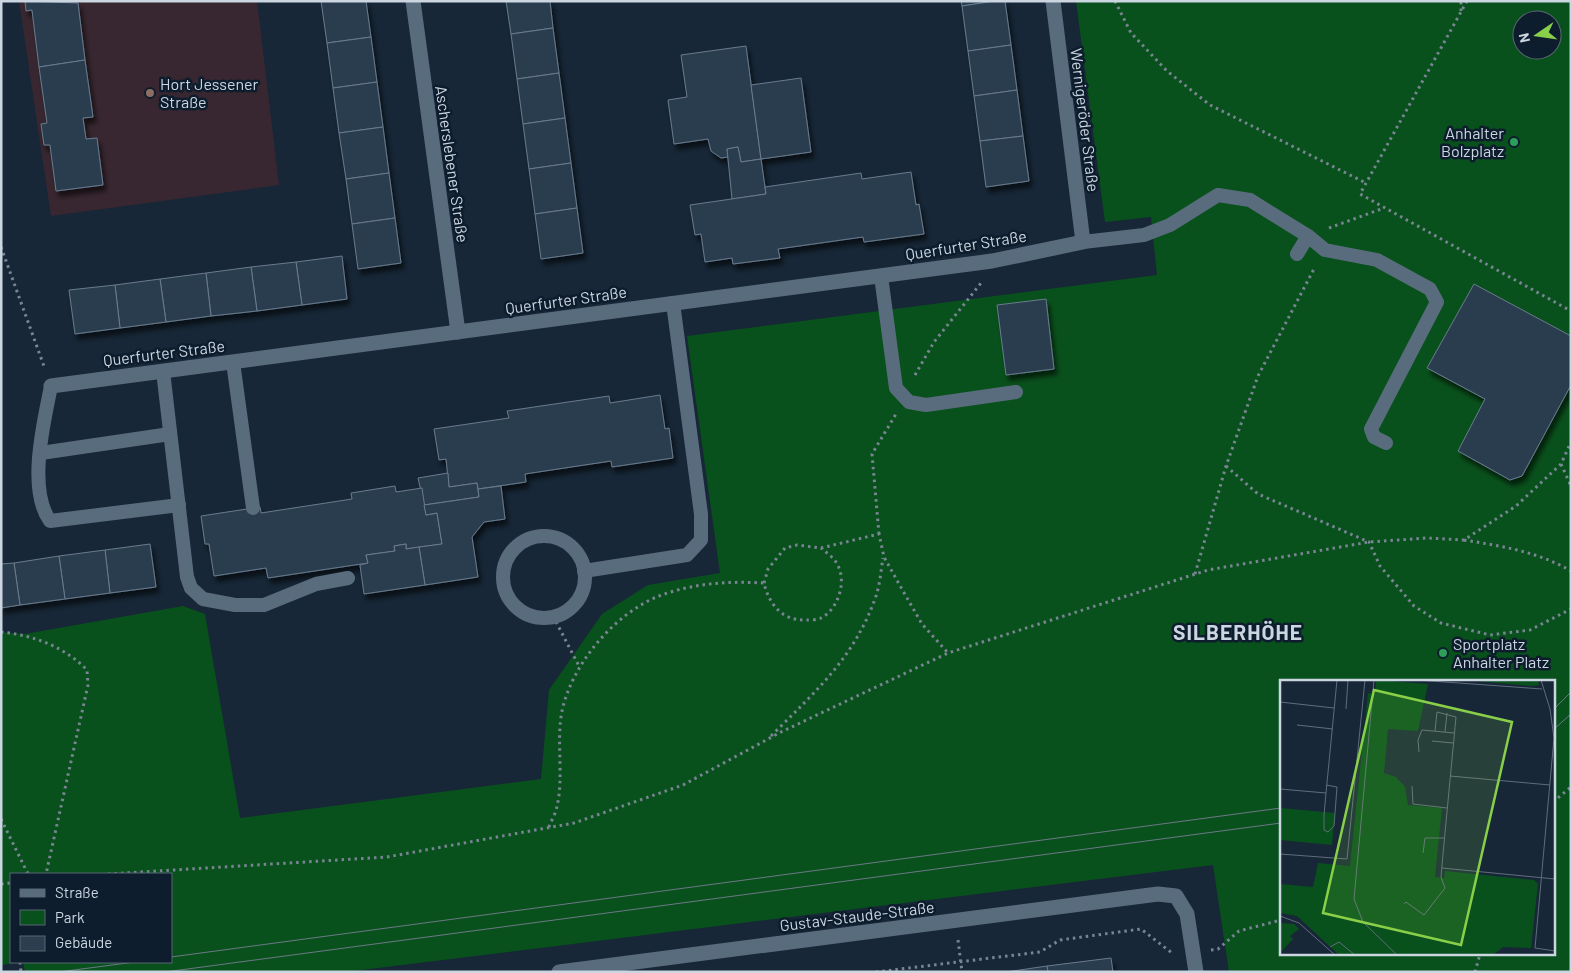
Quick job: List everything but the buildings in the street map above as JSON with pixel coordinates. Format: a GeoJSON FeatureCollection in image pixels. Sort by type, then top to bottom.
{"type":"FeatureCollection","features":[{"type":"Feature","properties":{"kind":"street","name":"Ascherslebener Straße"},"geometry":{"type":"LineString","coordinates":[[413,1],[458,332]]}},
{"type":"Feature","properties":{"kind":"street","name":"Wernigeröder Straße"},"geometry":{"type":"LineString","coordinates":[[1053,1],[1084,242]]}},
{"type":"Feature","properties":{"kind":"street","name":"Querfurter Straße"},"geometry":{"type":"LineString","coordinates":[[51,386],[992,261],[1084,242]]}},
{"type":"Feature","properties":{"kind":"street","name":"Gustav-Staude-Straße"},"geometry":{"type":"LineString","coordinates":[[559,972],[1158,894],[1176,896],[1187,914],[1193,953]]}},
{"type":"Feature","properties":{"kind":"street"},"geometry":{"type":"LineString","coordinates":[[1193,953],[1196,972]]}},
{"type":"Feature","properties":{"kind":"lane"},"geometry":{"type":"LineString","coordinates":[[1084,242],[1144,235],[1170,225],[1218,195],[1250,200],[1308,236],[1324,250],[1377,260],[1430,289],[1437,302],[1371,429],[1374,437],[1386,443]]}},
{"type":"Feature","properties":{"kind":"lane"},"geometry":{"type":"LineString","coordinates":[[1297,254],[1308,236]]}},
{"type":"Feature","properties":{"kind":"lane"},"geometry":{"type":"LineString","coordinates":[[881,276],[896,388],[909,402],[926,404],[1016,392]]}},
{"type":"Feature","properties":{"kind":"lane"},"geometry":{"type":"LineString","coordinates":[[584,571],[687,555],[701,540],[702,514],[673,303]]}},
{"type":"Feature","properties":{"kind":"lane"},"geometry":{"type":"LineString","coordinates":[[233,362],[253,508]]}},
{"type":"Feature","properties":{"kind":"lane"},"geometry":{"type":"LineString","coordinates":[[163,371],[186,577],[191,588],[203,599],[235,605],[264,605],[316,584],[348,578]]}},
{"type":"Feature","properties":{"kind":"lane"},"geometry":{"type":"LineString","coordinates":[[51,386],[41,453],[40,496],[45,514],[50,521],[179,506]]}},
{"type":"Feature","properties":{"kind":"lane"},"geometry":{"type":"LineString","coordinates":[[41,453],[170,434]]}},
{"type":"Feature","properties":{"kind":"lane"},"geometry":{"type":"LineString","coordinates":[[545,535],[559,538],[576,552],[584,571],[584,584],[580,596],[572,606],[554,616],[536,617],[524,613],[514,605],[507,594],[503,582],[504,568],[509,554],[518,544],[531,537],[545,535]]}},
{"type":"Feature","properties":{"kind":"path"},"geometry":{"type":"LineString","coordinates":[[1115,1],[1131,33],[1167,71],[1210,105],[1366,183]]}},
{"type":"Feature","properties":{"kind":"path"},"geometry":{"type":"LineString","coordinates":[[1461,11],[1462,1]]}},
{"type":"Feature","properties":{"kind":"path"},"geometry":{"type":"LineString","coordinates":[[1467,1],[1360,194],[1571,311]]}},
{"type":"Feature","properties":{"kind":"path"},"geometry":{"type":"LineString","coordinates":[[1308,236],[1385,207]]}},
{"type":"Feature","properties":{"kind":"path"},"geometry":{"type":"LineString","coordinates":[[1,247],[51,386]]}},
{"type":"Feature","properties":{"kind":"path"},"geometry":{"type":"LineString","coordinates":[[1194,575],[1226,466],[1258,376],[1324,250]]}},
{"type":"Feature","properties":{"kind":"path"},"geometry":{"type":"LineString","coordinates":[[1464,540],[1516,506],[1561,464],[1571,442]]}},
{"type":"Feature","properties":{"kind":"path"},"geometry":{"type":"LineString","coordinates":[[1561,464],[1571,486]]}},
{"type":"Feature","properties":{"kind":"path"},"geometry":{"type":"LineString","coordinates":[[1226,466],[1258,494],[1369,542],[1380,566],[1414,606],[1441,623],[1490,635],[1530,630],[1571,609]]}},
{"type":"Feature","properties":{"kind":"path"},"geometry":{"type":"LineString","coordinates":[[821,548],[832,557],[840,569],[842,583],[834,608],[820,619],[796,620],[780,613],[768,598],[764,583],[768,569],[785,548],[797,545],[821,548],[879,534],[884,557],[922,624],[948,653]]}},
{"type":"Feature","properties":{"kind":"path"},"geometry":{"type":"LineString","coordinates":[[124,873],[387,857],[574,823],[683,785],[768,740],[948,653],[1208,570],[1369,542],[1427,538],[1464,540],[1509,547],[1561,565],[1571,571]]}},
{"type":"Feature","properties":{"kind":"path"},"geometry":{"type":"LineString","coordinates":[[768,740],[834,672],[852,648],[877,594],[884,557]]}},
{"type":"Feature","properties":{"kind":"path"},"geometry":{"type":"LineString","coordinates":[[548,828],[558,806],[562,713],[566,694],[579,666],[613,626],[659,596],[711,583],[764,583]]}},
{"type":"Feature","properties":{"kind":"path"},"geometry":{"type":"LineString","coordinates":[[554,616],[579,666]]}},
{"type":"Feature","properties":{"kind":"path"},"geometry":{"type":"LineString","coordinates":[[1,632],[25,634],[74,656],[87,670],[88,685],[46,873]]}},
{"type":"Feature","properties":{"kind":"path"},"geometry":{"type":"LineString","coordinates":[[1554,801],[1571,786]]}},
{"type":"Feature","properties":{"kind":"path"},"geometry":{"type":"LineString","coordinates":[[1,819],[28,873]]}},
{"type":"Feature","properties":{"kind":"path"},"geometry":{"type":"LineString","coordinates":[[1193,953],[1218,949],[1240,931],[1280,920]]}},
{"type":"Feature","properties":{"kind":"path"},"geometry":{"type":"LineString","coordinates":[[956,921],[962,972]]}},
{"type":"Feature","properties":{"kind":"path"},"geometry":{"type":"LineString","coordinates":[[876,972],[1040,952],[1060,940],[1141,929],[1178,957]]}},
{"type":"Feature","properties":{"kind":"path"},"geometry":{"type":"LineString","coordinates":[[1475,972],[1479,956]]}},
{"type":"Feature","properties":{"kind":"shaded area","name":"Hort Jessener Straße"},"geometry":{"type":"Polygon","coordinates":[[[19,1],[257,1],[279,185],[51,216],[19,1]]]}},
{"type":"Feature","properties":{"kind":"green space"},"geometry":{"type":"Polygon","coordinates":[[[1076,1],[1571,1],[1571,972],[1229,972],[1213,865],[345,972],[25,972],[23,963],[172,963],[172,873],[10,873],[10,963],[16,963],[1,965],[1,632],[25,634],[183,606],[205,614],[240,818],[541,779],[549,690],[602,614],[648,585],[720,573],[687,336],[1157,275],[1151,217],[1105,222],[1076,1]]]}},
{"type":"Feature","properties":{"kind":"tram line"},"geometry":{"type":"LineString","coordinates":[[1554,709],[1571,692]]}},
{"type":"Feature","properties":{"kind":"tram line"},"geometry":{"type":"LineString","coordinates":[[1554,729],[1571,714]]}},
{"type":"Feature","properties":{"kind":"tram line"},"geometry":{"type":"LineString","coordinates":[[172,957],[1280,808]]}},
{"type":"Feature","properties":{"kind":"tram line"},"geometry":{"type":"LineString","coordinates":[[165,972],[1280,823]]}},
{"type":"Feature","properties":{"kind":"tram line"},"geometry":{"type":"LineString","coordinates":[[59,972],[127,963]]}},
{"type":"Feature","properties":{"kind":"place","name":"Hort Jessener Straße"},"geometry":{"type":"Point","coordinates":[150,93]}},
{"type":"Feature","properties":{"kind":"place","name":"Anhalter Bolzplatz"},"geometry":{"type":"Point","coordinates":[1514,142]}},
{"type":"Feature","properties":{"kind":"place","name":"Sportplatz Anhalter Platz"},"geometry":{"type":"Point","coordinates":[1443,653]}},
{"type":"Feature","properties":{"kind":"district","name":"SILBERHÖHE"},"geometry":{"type":"Point","coordinates":[1238,633]}}]}
